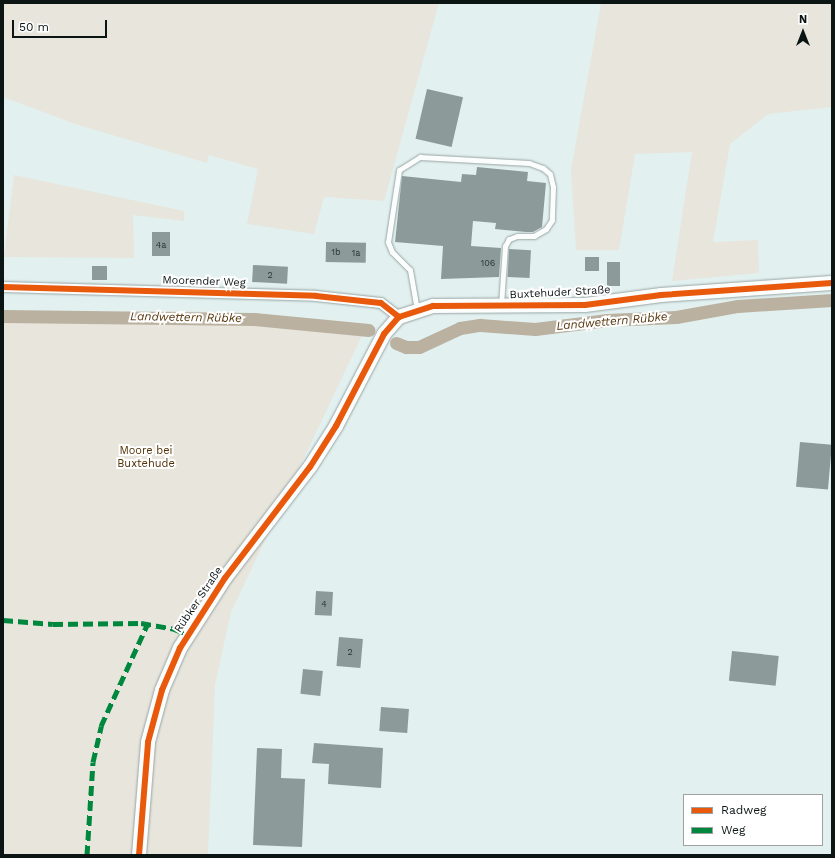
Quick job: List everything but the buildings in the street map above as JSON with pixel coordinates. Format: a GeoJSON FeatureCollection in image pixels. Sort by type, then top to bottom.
{"type":"FeatureCollection","features":[{"type":"Feature","properties":{"kind":"street","name":"Buxtehuder Straße"},"geometry":{"type":"LineString","coordinates":[[356,388],[384,334],[399,318],[417,310],[433,306],[585,304],[661,295],[832,283]]}},
{"type":"Feature","properties":{"kind":"street","name":"Moorender Weg"},"geometry":{"type":"LineString","coordinates":[[3,287],[316,296],[373,301],[386,306],[399,318]]}},
{"type":"Feature","properties":{"kind":"street","name":"Rübker Straße"},"geometry":{"type":"LineString","coordinates":[[139,855],[148,742],[162,690],[180,648],[225,578],[310,467],[356,388]]}},
{"type":"Feature","properties":{"kind":"lane"},"geometry":{"type":"LineString","coordinates":[[417,310],[410,270],[392,252],[388,242],[399,170],[420,157],[530,163],[543,168],[550,174],[553,187],[552,220],[546,229],[534,236],[517,236],[509,239],[505,246],[501,306]]}},
{"type":"Feature","properties":{"kind":"green space"},"geometry":{"type":"Polygon","coordinates":[[[3,3],[439,3],[384,201],[324,197],[314,234],[247,224],[258,169],[209,155],[207,163],[75,124],[3,97],[3,3]]]}},
{"type":"Feature","properties":{"kind":"green space"},"geometry":{"type":"Polygon","coordinates":[[[601,3],[832,3],[832,107],[768,114],[730,144],[713,242],[758,240],[759,273],[672,281],[692,152],[635,154],[619,250],[576,250],[571,170],[601,3]]]}},
{"type":"Feature","properties":{"kind":"green space"},"geometry":{"type":"Polygon","coordinates":[[[14,175],[184,211],[184,221],[133,215],[134,258],[4,257],[14,175]]]}},
{"type":"Feature","properties":{"kind":"green space","name":"Moore bei Buxtehude"},"geometry":{"type":"Polygon","coordinates":[[[167,311],[217,312],[366,327],[231,612],[215,685],[208,855],[3,855],[3,315],[137,315],[167,311]]]}},
{"type":"Feature","properties":{"kind":"waterway","name":"Landwettern Rübke"},"geometry":{"type":"LineString","coordinates":[[396,343],[406,347],[419,347],[460,328],[480,325],[535,329],[607,320],[676,317],[738,306],[832,300]]}},
{"type":"Feature","properties":{"kind":"waterway","name":"Landwettern Rübke"},"geometry":{"type":"LineString","coordinates":[[3,316],[254,319],[368,330]]}},
{"type":"Feature","properties":{"kind":"marked path"},"geometry":{"type":"LineString","coordinates":[[3,620],[53,624],[141,623],[174,629],[187,634]]}},
{"type":"Feature","properties":{"kind":"marked path"},"geometry":{"type":"LineString","coordinates":[[87,855],[93,762],[101,726],[148,623]]}},
{"type":"Feature","properties":{"kind":"cycle path"},"geometry":{"type":"LineString","coordinates":[[139,855],[148,742],[162,690],[180,648],[225,578],[310,467],[336,426],[384,334],[399,317],[433,306],[585,305],[661,295],[832,283]]}},
{"type":"Feature","properties":{"kind":"cycle path"},"geometry":{"type":"LineString","coordinates":[[3,287],[316,296],[381,303],[399,317]]}}]}
